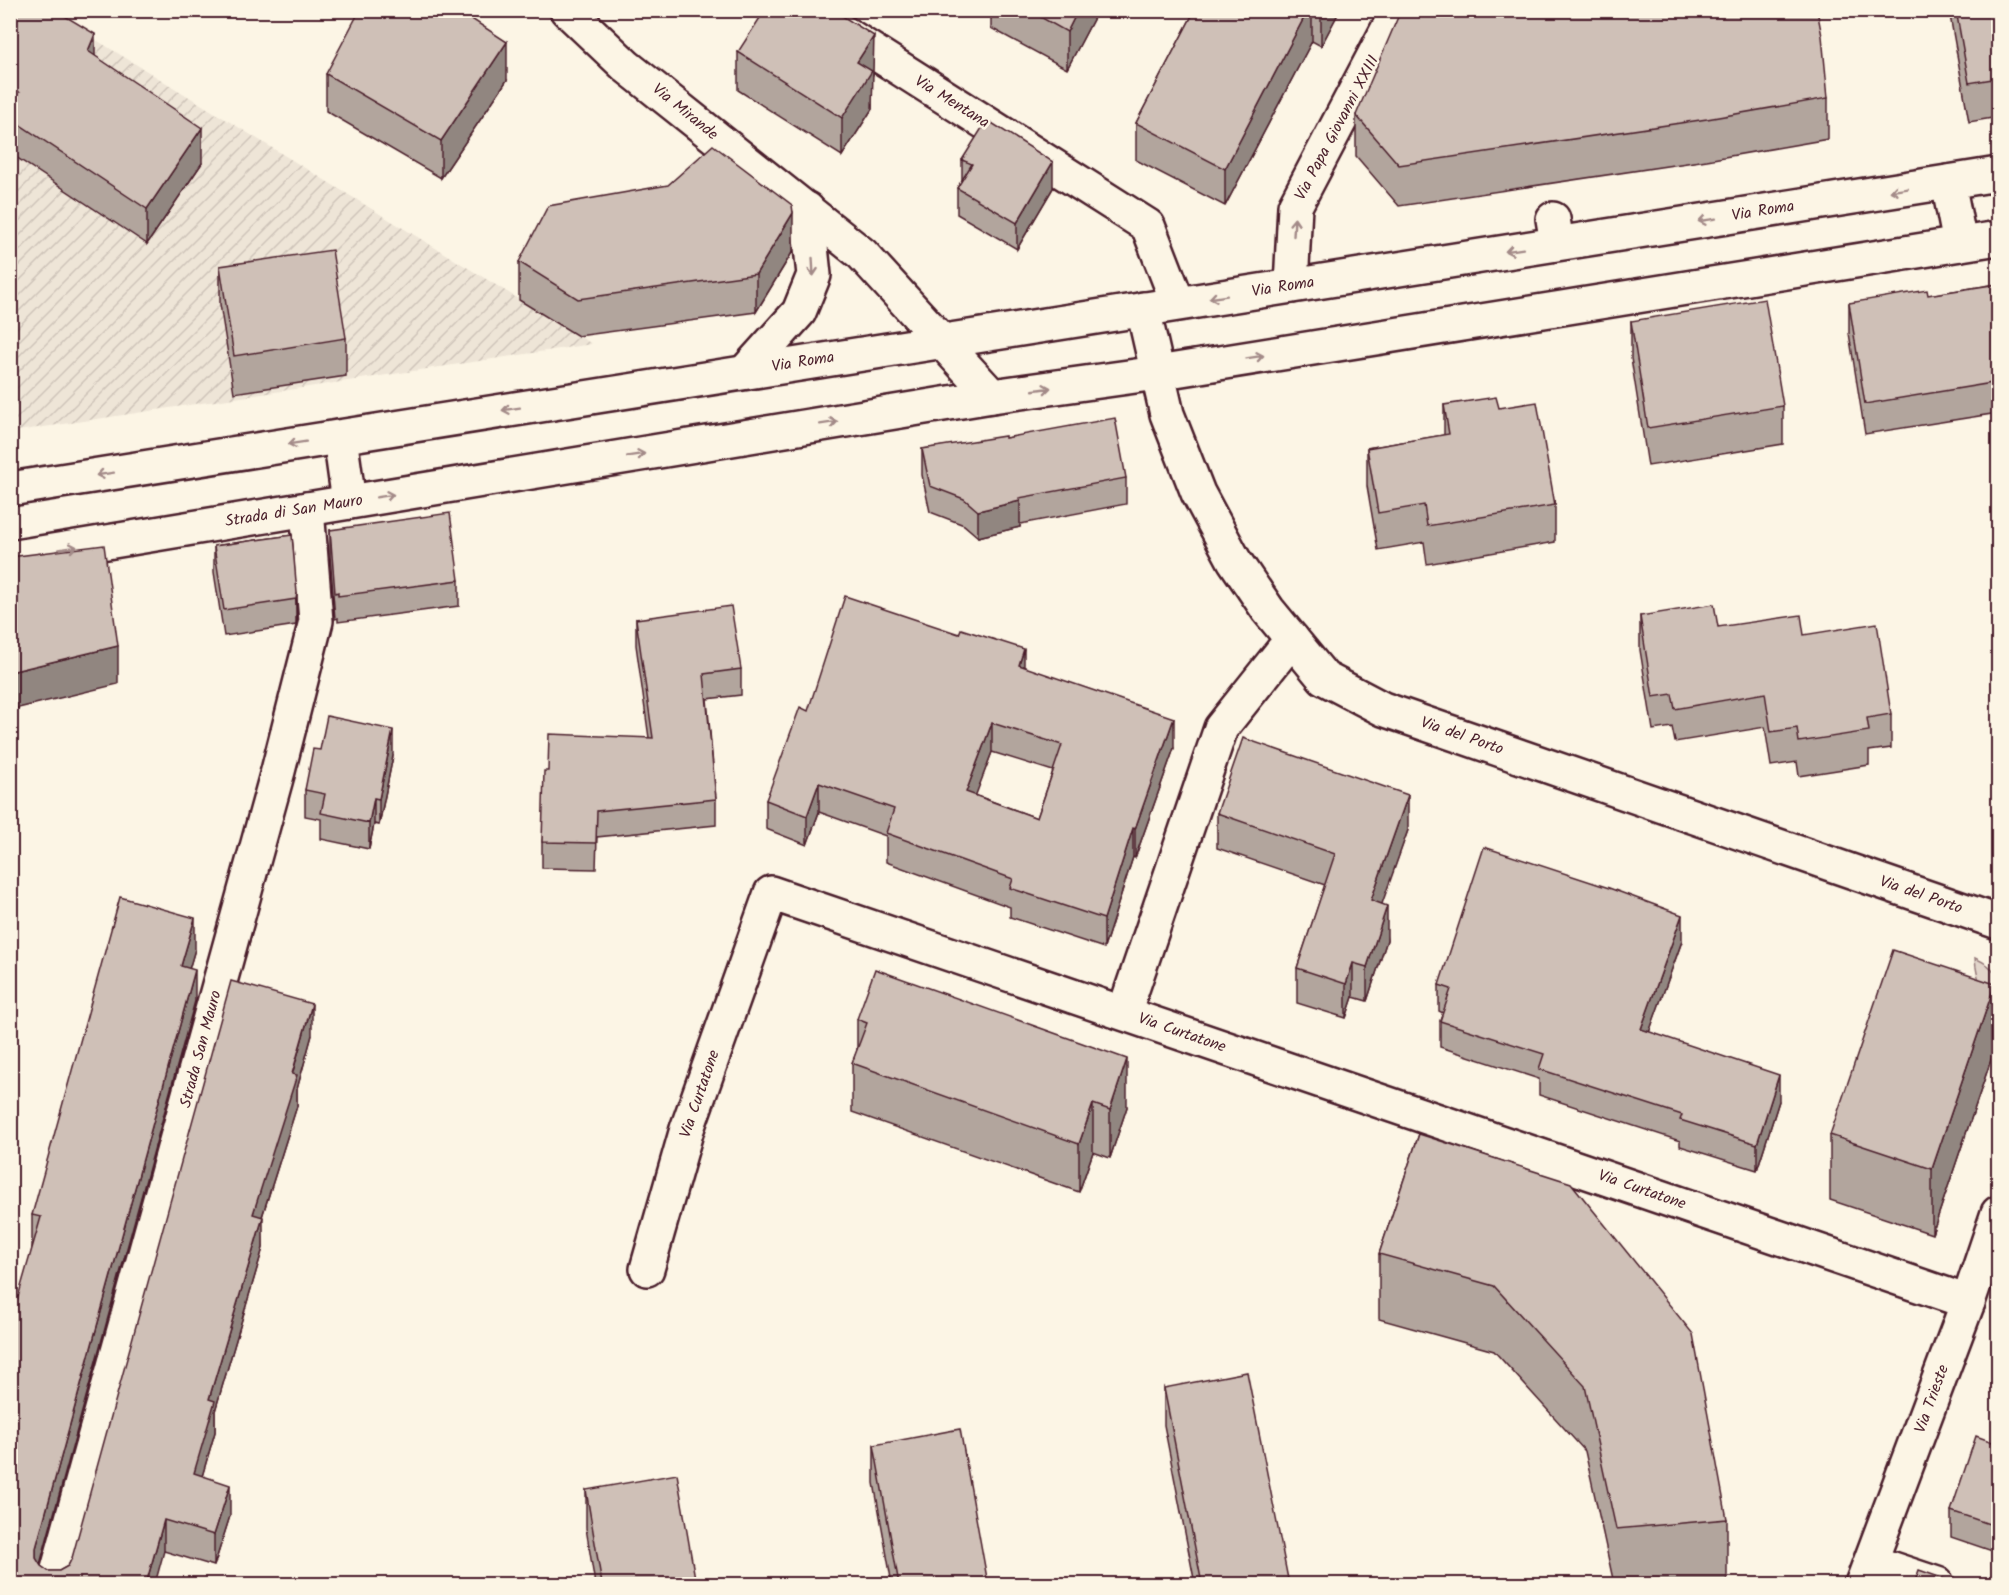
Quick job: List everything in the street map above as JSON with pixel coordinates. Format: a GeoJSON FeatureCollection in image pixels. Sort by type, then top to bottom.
{"type":"FeatureCollection","features":[{"type":"Feature","properties":{"kind":"street","name":"Via Mirande"},"geometry":{"type":"LineString","coordinates":[[567,10],[627,66],[862,254],[992,396]]}},
{"type":"Feature","properties":{"kind":"street","name":"Via Mentana"},"geometry":{"type":"LineString","coordinates":[[808,10],[1148,226],[1178,303]]}},
{"type":"Feature","properties":{"kind":"street","name":"Via Papa Giovanni XXIII"},"geometry":{"type":"LineString","coordinates":[[1291,286],[1295,206],[1398,10]]}},
{"type":"Feature","properties":{"kind":"street","name":"Via Roma"},"geometry":{"type":"LineString","coordinates":[[340,437],[1291,286],[1555,231],[1998,174]]}},
{"type":"Feature","properties":{"kind":"street"},"geometry":{"type":"LineString","coordinates":[[1948,182],[1960,244]]}},
{"type":"Feature","properties":{"kind":"street"},"geometry":{"type":"LineString","coordinates":[[745,372],[799,312],[814,275],[807,209]]}},
{"type":"Feature","properties":{"kind":"street"},"geometry":{"type":"LineString","coordinates":[[992,396],[1157,373],[1998,238]]}},
{"type":"Feature","properties":{"kind":"street","name":"Via del Porto"},"geometry":{"type":"LineString","coordinates":[[1143,309],[1167,414],[1198,493],[1234,560],[1268,610],[1324,678],[1383,709],[1998,922]]}},
{"type":"Feature","properties":{"kind":"street","name":"Strada di San Mauro"},"geometry":{"type":"LineString","coordinates":[[10,558],[992,396]]}},
{"type":"Feature","properties":{"kind":"street"},"geometry":{"type":"LineString","coordinates":[[10,489],[340,437],[349,502]]}},
{"type":"Feature","properties":{"kind":"street","name":"Strada San Mauro"},"geometry":{"type":"LineString","coordinates":[[54,1584],[278,771],[316,621],[307,509]]}},
{"type":"Feature","properties":{"kind":"street"},"geometry":{"type":"LineString","coordinates":[[1124,1013],[1221,728],[1292,639]]}},
{"type":"Feature","properties":{"kind":"street","name":"Via Curtatone"},"geometry":{"type":"LineString","coordinates":[[647,1269],[687,1129],[771,893],[1968,1302]]}},
{"type":"Feature","properties":{"kind":"street","name":"Via Trieste"},"geometry":{"type":"LineString","coordinates":[[1867,1573],[1968,1302],[1998,1213]]}},
{"type":"Feature","properties":{"kind":"street"},"geometry":{"type":"LineString","coordinates":[[1867,1573],[1937,1584]]}},
{"type":"Feature","properties":{"kind":"shaded area"},"geometry":{"type":"Polygon","coordinates":[[[11,11],[49,11],[592,344],[11,432],[11,11]]]}},
{"type":"Feature","properties":{"kind":"shaded area"},"geometry":{"type":"Polygon","coordinates":[[[1975,958],[1995,972],[1998,982],[1998,1006],[1981,985],[1975,958]]]}},
{"type":"Feature","properties":{"kind":"building"},"geometry":{"type":"Polygon","coordinates":[[[10,10],[55,10],[95,34],[88,51],[202,128],[147,209],[10,118],[10,93],[19,92],[10,87],[10,10]]]}},
{"type":"Feature","properties":{"kind":"building"},"geometry":{"type":"Polygon","coordinates":[[[360,10],[458,10],[507,42],[441,141],[326,74],[360,10]]]}},
{"type":"Feature","properties":{"kind":"building"},"geometry":{"type":"Polygon","coordinates":[[[765,10],[833,10],[874,36],[857,62],[872,71],[842,118],[738,52],[765,10]]]}},
{"type":"Feature","properties":{"kind":"building"},"geometry":{"type":"Polygon","coordinates":[[[1028,10],[1078,10],[1067,32],[1028,10]]]}},
{"type":"Feature","properties":{"kind":"building"},"geometry":{"type":"Polygon","coordinates":[[[1195,10],[1308,10],[1225,169],[1136,123],[1195,10]]]}},
{"type":"Feature","properties":{"kind":"building"},"geometry":{"type":"Polygon","coordinates":[[[1401,10],[1817,10],[1828,98],[1707,119],[1399,165],[1356,115],[1401,10]]]}},
{"type":"Feature","properties":{"kind":"building"},"geometry":{"type":"Polygon","coordinates":[[[1956,10],[1998,10],[1998,78],[1969,83],[1956,10]]]}},
{"type":"Feature","properties":{"kind":"building"},"geometry":{"type":"Polygon","coordinates":[[[987,120],[1053,162],[1017,223],[957,188],[972,164],[962,160],[987,120]]]}},
{"type":"Feature","properties":{"kind":"building"},"geometry":{"type":"Polygon","coordinates":[[[713,145],[792,205],[793,213],[756,274],[578,299],[519,262],[548,206],[668,185],[713,145]]]}},
{"type":"Feature","properties":{"kind":"building"},"geometry":{"type":"Polygon","coordinates":[[[332,250],[346,338],[234,356],[220,266],[332,250]]]}},
{"type":"Feature","properties":{"kind":"building"},"geometry":{"type":"Polygon","coordinates":[[[1998,284],[1998,382],[1865,404],[1849,303],[1927,290],[1928,295],[1998,284]]]}},
{"type":"Feature","properties":{"kind":"building"},"geometry":{"type":"Polygon","coordinates":[[[1765,299],[1783,406],[1648,428],[1631,321],[1765,299]]]}},
{"type":"Feature","properties":{"kind":"building"},"geometry":{"type":"Polygon","coordinates":[[[1496,397],[1499,408],[1537,402],[1555,505],[1427,526],[1424,505],[1378,513],[1367,448],[1449,434],[1444,405],[1496,397]]]}},
{"type":"Feature","properties":{"kind":"building"},"geometry":{"type":"Polygon","coordinates":[[[1115,418],[1126,478],[1019,498],[1020,501],[978,511],[964,499],[930,486],[922,449],[1005,436],[1005,438],[1115,418]]]}},
{"type":"Feature","properties":{"kind":"building"},"geometry":{"type":"Polygon","coordinates":[[[450,513],[459,580],[338,596],[338,592],[335,593],[330,530],[450,513]]]}},
{"type":"Feature","properties":{"kind":"building"},"geometry":{"type":"Polygon","coordinates":[[[292,535],[296,599],[224,610],[214,546],[292,535]]]}},
{"type":"Feature","properties":{"kind":"building"},"geometry":{"type":"Polygon","coordinates":[[[104,545],[118,646],[10,672],[10,557],[104,545]]]}},
{"type":"Feature","properties":{"kind":"building"},"geometry":{"type":"Polygon","coordinates":[[[845,596],[959,634],[961,629],[1024,649],[1019,665],[1174,718],[1135,829],[1133,828],[1104,919],[1010,888],[1013,879],[886,833],[894,809],[819,783],[807,816],[766,800],[800,707],[808,711],[845,596]],[[992,723],[966,792],[1037,818],[1062,745],[992,723]]]}},
{"type":"Feature","properties":{"kind":"building"},"geometry":{"type":"Polygon","coordinates":[[[1714,604],[1718,627],[1801,615],[1804,635],[1877,623],[1891,714],[1867,718],[1869,731],[1799,742],[1797,728],[1771,732],[1765,693],[1675,709],[1672,694],[1653,697],[1640,616],[1714,604]]]}},
{"type":"Feature","properties":{"kind":"building"},"geometry":{"type":"Polygon","coordinates":[[[731,606],[741,669],[704,674],[716,799],[597,811],[596,843],[542,842],[544,771],[548,771],[549,734],[653,738],[636,619],[731,606]]]}},
{"type":"Feature","properties":{"kind":"building"},"geometry":{"type":"Polygon","coordinates":[[[327,716],[393,730],[379,799],[374,798],[369,823],[321,813],[325,794],[305,790],[313,749],[320,750],[327,716]]]}},
{"type":"Feature","properties":{"kind":"building"},"geometry":{"type":"Polygon","coordinates":[[[1243,738],[1408,795],[1371,900],[1387,906],[1367,967],[1353,963],[1346,984],[1297,968],[1335,854],[1217,813],[1243,738]]]}},
{"type":"Feature","properties":{"kind":"building"},"geometry":{"type":"Polygon","coordinates":[[[1484,847],[1609,888],[1682,915],[1641,1029],[1779,1075],[1757,1144],[1680,1120],[1682,1115],[1539,1069],[1544,1054],[1440,1021],[1451,989],[1439,985],[1484,847]]]}},
{"type":"Feature","properties":{"kind":"building"},"geometry":{"type":"Polygon","coordinates":[[[120,897],[195,918],[181,966],[195,970],[36,1548],[36,1558],[48,1571],[59,1571],[68,1566],[72,1558],[231,981],[312,1004],[292,1074],[297,1075],[253,1214],[263,1217],[209,1399],[215,1401],[194,1473],[230,1485],[214,1535],[164,1520],[146,1584],[10,1584],[10,1325],[41,1217],[32,1215],[120,897]]]}},
{"type":"Feature","properties":{"kind":"building"},"geometry":{"type":"Polygon","coordinates":[[[1893,950],[1995,984],[1932,1169],[1830,1135],[1893,950]]]}},
{"type":"Feature","properties":{"kind":"building"},"geometry":{"type":"Polygon","coordinates":[[[875,969],[1127,1059],[1110,1110],[1093,1104],[1079,1144],[852,1063],[867,1023],[857,1019],[875,969]]]}},
{"type":"Feature","properties":{"kind":"building"},"geometry":{"type":"Polygon","coordinates":[[[1419,1134],[1571,1183],[1693,1334],[1727,1519],[1616,1529],[1585,1386],[1494,1286],[1379,1254],[1419,1134]]]}},
{"type":"Feature","properties":{"kind":"building"},"geometry":{"type":"Polygon","coordinates":[[[1247,1372],[1289,1584],[1202,1584],[1164,1388],[1247,1372]]]}},
{"type":"Feature","properties":{"kind":"building"},"geometry":{"type":"Polygon","coordinates":[[[960,1429],[988,1584],[899,1584],[874,1445],[960,1429]]]}},
{"type":"Feature","properties":{"kind":"building"},"geometry":{"type":"Polygon","coordinates":[[[1976,1436],[1998,1444],[1998,1527],[1951,1511],[1976,1436]]]}},
{"type":"Feature","properties":{"kind":"building"},"geometry":{"type":"Polygon","coordinates":[[[677,1474],[696,1584],[602,1584],[586,1490],[677,1474]]]}},
{"type":"Feature","properties":{"kind":"building"},"geometry":{"type":"Polygon","coordinates":[[[1919,1570],[1959,1584],[1914,1584],[1919,1570]]]}}]}
